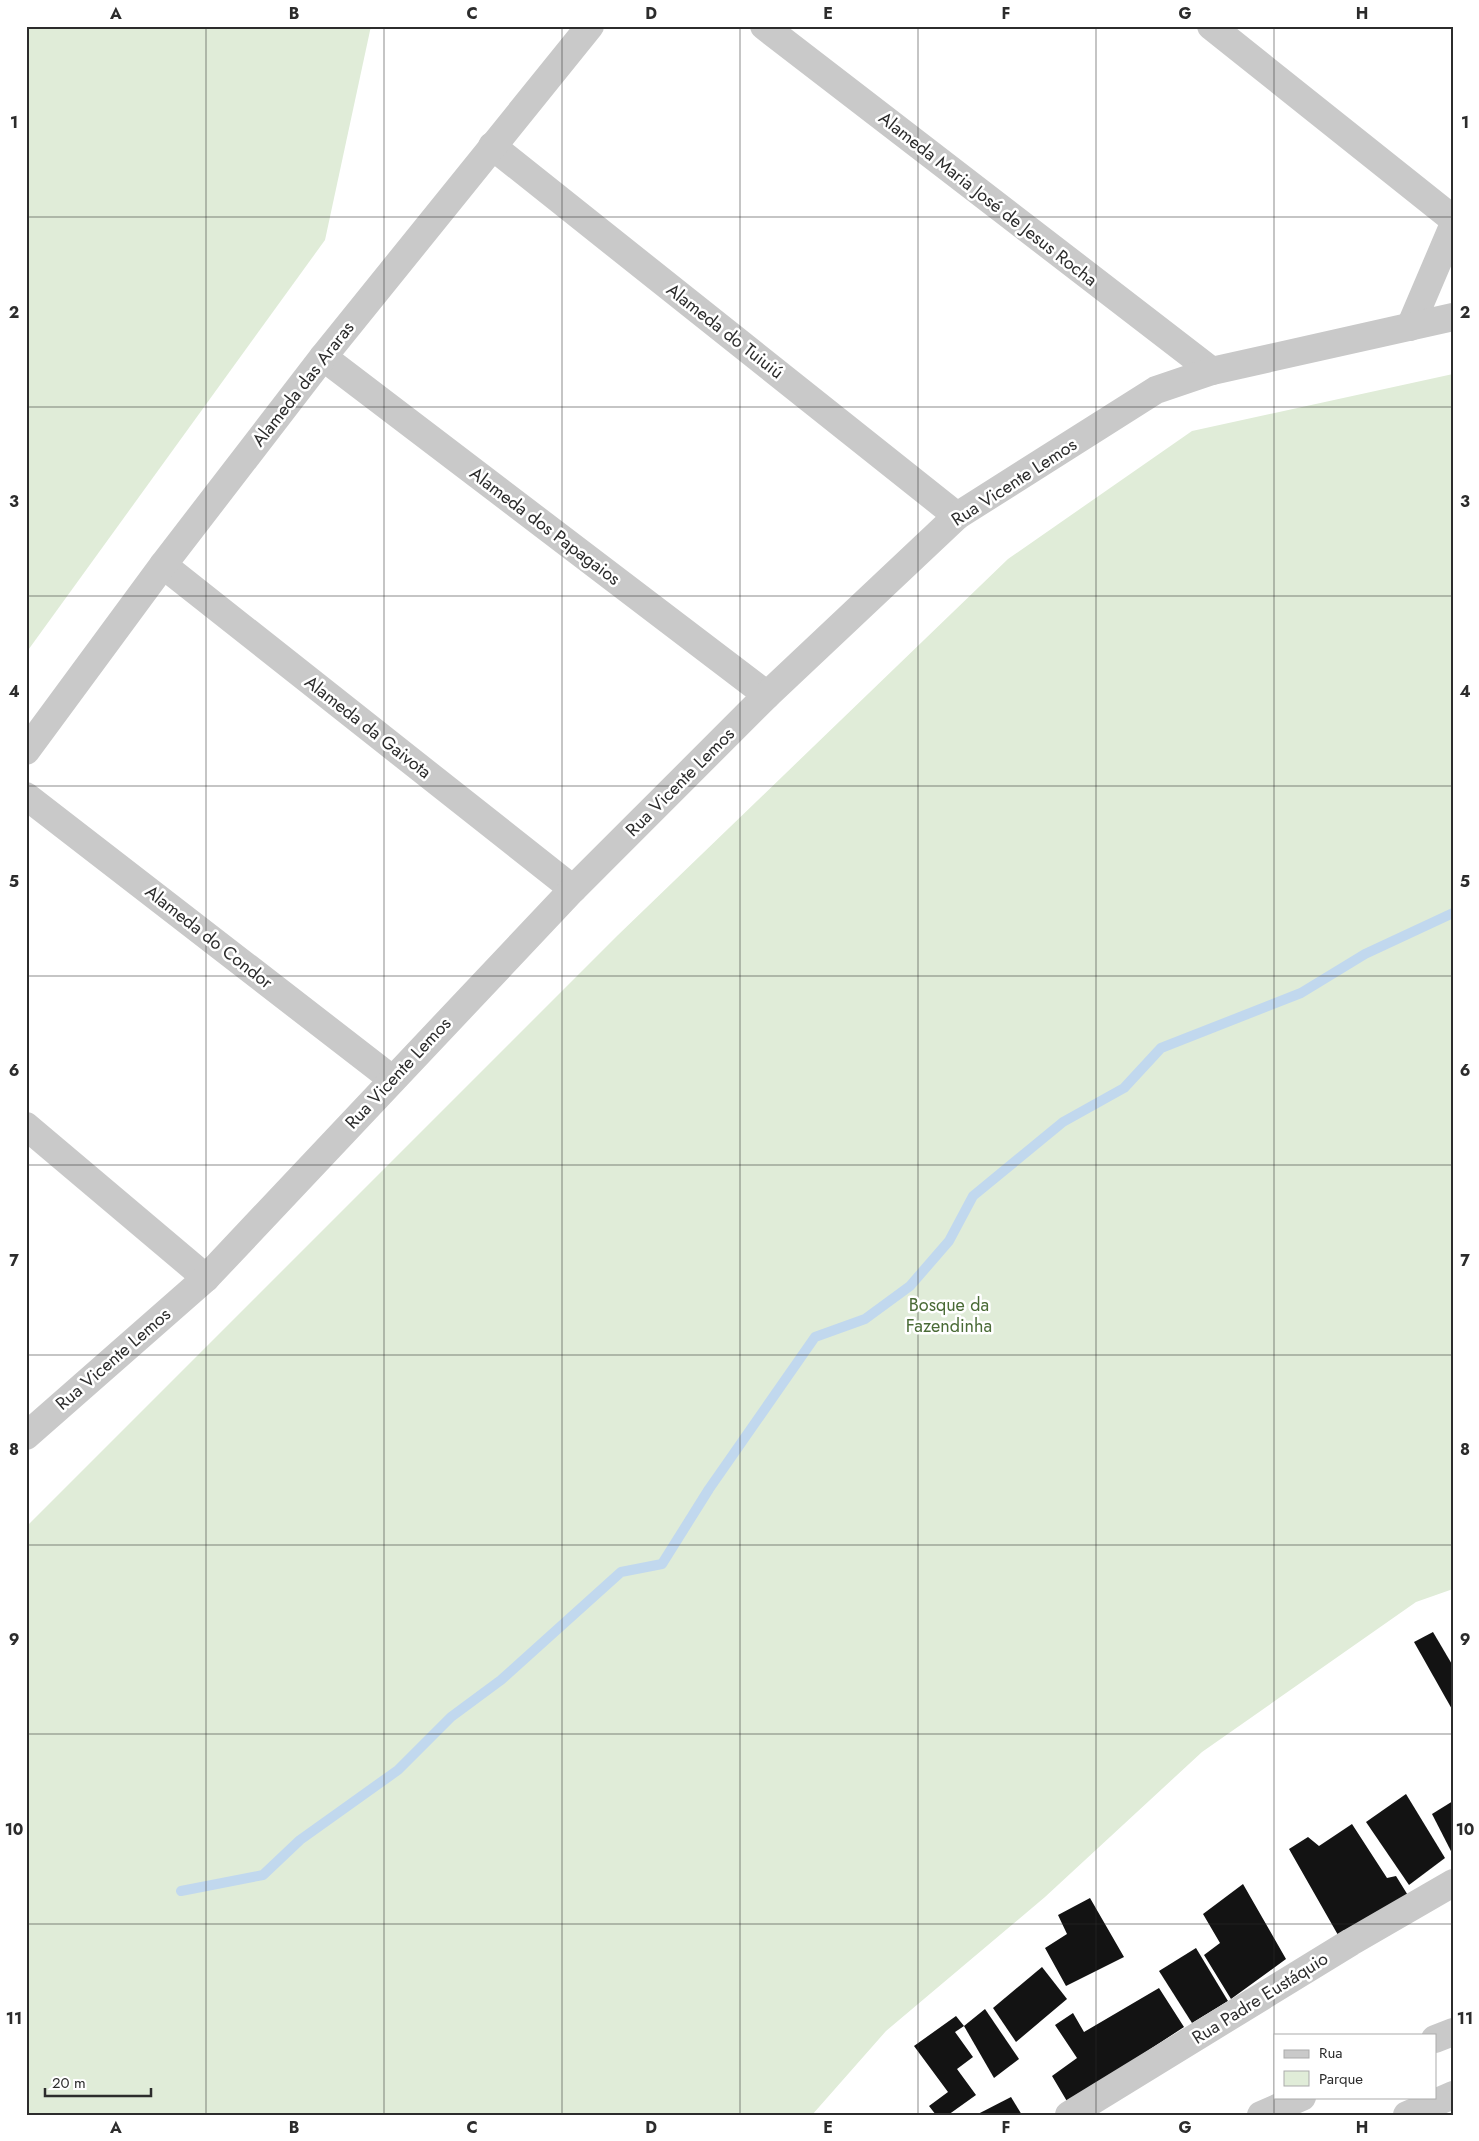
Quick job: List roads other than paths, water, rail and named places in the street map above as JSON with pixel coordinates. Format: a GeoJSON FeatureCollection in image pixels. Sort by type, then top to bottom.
{"type":"FeatureCollection","features":[{"type":"Feature","properties":{"kind":"street","name":"Alameda das Araras"},"geometry":{"type":"LineString","coordinates":[[26,751],[163,565],[323,357],[590,26]]}},
{"type":"Feature","properties":{"kind":"street","name":"Alameda Maria José de Jesus Rocha"},"geometry":{"type":"LineString","coordinates":[[764,26],[1212,371]]}},
{"type":"Feature","properties":{"kind":"street"},"geometry":{"type":"LineString","coordinates":[[1210,26],[1453,219]]}},
{"type":"Feature","properties":{"kind":"street","name":"Alameda do Tuiuiú"},"geometry":{"type":"LineString","coordinates":[[492,146],[957,516]]}},
{"type":"Feature","properties":{"kind":"street"},"geometry":{"type":"LineString","coordinates":[[1410,327],[1453,226]]}},
{"type":"Feature","properties":{"kind":"street","name":"Rua Vicente Lemos"},"geometry":{"type":"LineString","coordinates":[[26,1436],[206,1278],[573,889],[767,695],[957,516],[1156,390],[1212,371],[1453,317]]}},
{"type":"Feature","properties":{"kind":"street","name":"Alameda dos Papagaios"},"geometry":{"type":"LineString","coordinates":[[323,357],[767,695]]}},
{"type":"Feature","properties":{"kind":"street","name":"Alameda da Gaivota"},"geometry":{"type":"LineString","coordinates":[[163,565],[573,889]]}},
{"type":"Feature","properties":{"kind":"street","name":"Alameda do Condor"},"geometry":{"type":"LineString","coordinates":[[26,796],[392,1079]]}},
{"type":"Feature","properties":{"kind":"street"},"geometry":{"type":"LineString","coordinates":[[26,1126],[206,1278]]}},
{"type":"Feature","properties":{"kind":"street","name":"Rua Padre Eustáquio"},"geometry":{"type":"LineString","coordinates":[[1069,2115],[1350,1942],[1453,1883]]}},
{"type":"Feature","properties":{"kind":"street"},"geometry":{"type":"LineString","coordinates":[[1436,2039],[1453,2032]]}},
{"type":"Feature","properties":{"kind":"street"},"geometry":{"type":"LineString","coordinates":[[1407,2115],[1453,2095]]}},
{"type":"Feature","properties":{"kind":"street"},"geometry":{"type":"LineString","coordinates":[[1261,2115],[1300,2098]]}},
{"type":"Feature","properties":{"kind":"waterway"},"geometry":{"type":"LineString","coordinates":[[181,1891],[263,1875],[300,1840],[398,1770],[451,1717],[501,1680],[621,1572],[662,1564],[709,1489],[815,1337],[865,1319],[910,1286],[949,1241],[973,1196],[1063,1122],[1124,1088],[1161,1048],[1301,993],[1365,954],[1453,913]]}},
{"type":"Feature","properties":{"kind":"park label","name":"Bosque da Fazendinha"},"geometry":{"type":"Point","coordinates":[949,1315]}}]}
